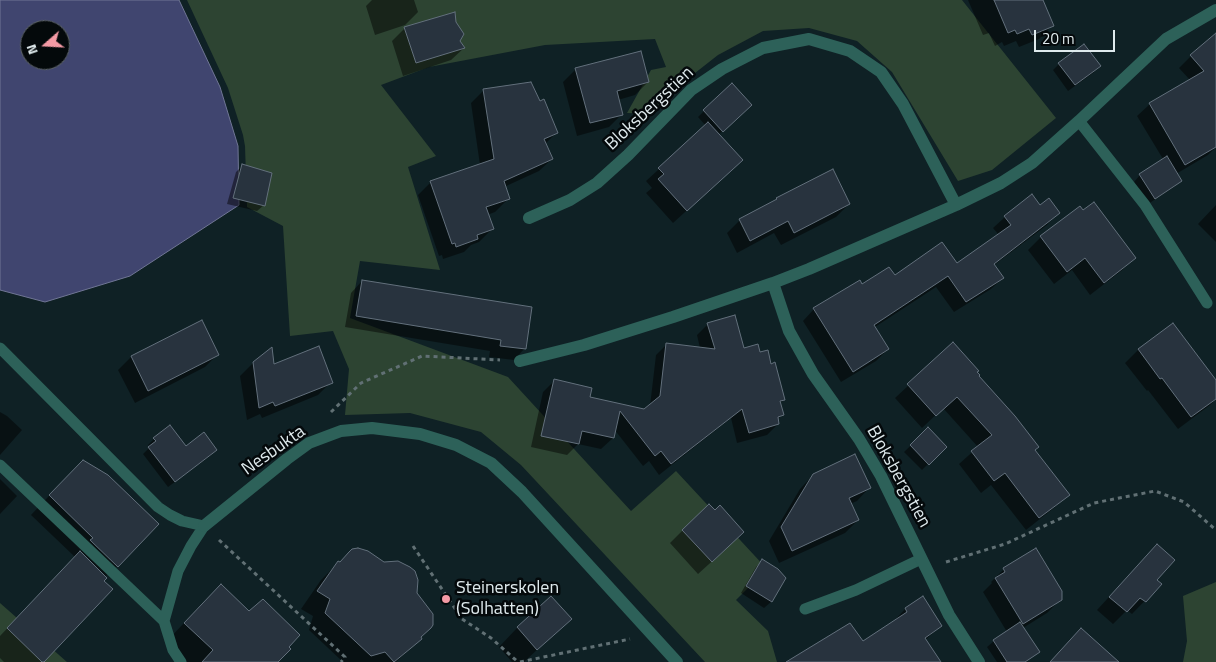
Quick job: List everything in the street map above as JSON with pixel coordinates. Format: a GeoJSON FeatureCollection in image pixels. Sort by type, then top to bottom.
{"type":"FeatureCollection","features":[{"type":"Feature","properties":{"kind":"street"},"geometry":{"type":"LineString","coordinates":[[520,361],[584,345],[647,326],[772,283],[956,205],[1001,182],[1032,163],[1166,39],[1216,10]]}},
{"type":"Feature","properties":{"kind":"street","name":"Bloksbergstien"},"geometry":{"type":"LineString","coordinates":[[529,218],[570,200],[597,183],[628,155],[690,90],[722,69],[763,48],[809,39],[850,51],[881,72],[903,104],[956,205]]}},
{"type":"Feature","properties":{"kind":"street","name":"Bloksbergstien"},"geometry":{"type":"LineString","coordinates":[[772,283],[789,331],[813,374],[859,439],[881,476],[949,615],[980,662]]}},
{"type":"Feature","properties":{"kind":"street","name":"Nesbukta"},"geometry":{"type":"LineString","coordinates":[[204,526],[309,443],[341,431],[372,428],[420,434],[456,445],[491,463],[522,492],[678,662]]}},
{"type":"Feature","properties":{"kind":"lane"},"geometry":{"type":"LineString","coordinates":[[1079,121],[1145,205],[1207,303]]}},
{"type":"Feature","properties":{"kind":"lane"},"geometry":{"type":"LineString","coordinates":[[0,348],[158,507],[182,521],[204,526],[178,571],[164,621]]}},
{"type":"Feature","properties":{"kind":"lane"},"geometry":{"type":"LineString","coordinates":[[0,465],[164,621],[174,650],[181,662]]}},
{"type":"Feature","properties":{"kind":"lane"},"geometry":{"type":"LineString","coordinates":[[805,609],[924,563]]}},
{"type":"Feature","properties":{"kind":"path"},"geometry":{"type":"LineString","coordinates":[[309,443],[311,430],[360,383],[422,356],[520,361]]}},
{"type":"Feature","properties":{"kind":"path"},"geometry":{"type":"LineString","coordinates":[[924,563],[1005,544],[1094,503],[1155,491],[1184,502],[1216,530]]}},
{"type":"Feature","properties":{"kind":"path"},"geometry":{"type":"LineString","coordinates":[[204,526],[346,657],[341,662]]}},
{"type":"Feature","properties":{"kind":"path"},"geometry":{"type":"LineString","coordinates":[[413,546],[462,619],[492,638],[519,662],[652,634]]}},
{"type":"Feature","properties":{"kind":"green space"},"geometry":{"type":"Polygon","coordinates":[[[187,0],[962,0],[1056,118],[992,170],[958,181],[892,72],[857,41],[809,28],[763,31],[718,55],[681,84],[653,114],[627,113],[651,70],[666,67],[655,39],[545,45],[429,67],[381,85],[436,156],[408,167],[440,270],[360,261],[350,318],[508,377],[631,511],[676,471],[767,569],[736,600],[768,631],[777,662],[705,662],[521,465],[481,432],[410,413],[345,415],[349,369],[333,331],[290,336],[283,226],[247,207],[243,135],[228,88],[187,0]]]}},
{"type":"Feature","properties":{"kind":"green space"},"geometry":{"type":"Polygon","coordinates":[[[1216,582],[1216,662],[1183,662],[1187,641],[1183,596],[1216,582]]]}},
{"type":"Feature","properties":{"kind":"green space"},"geometry":{"type":"Polygon","coordinates":[[[0,603],[67,662],[0,662],[0,603]]]}},
{"type":"Feature","properties":{"kind":"water"},"geometry":{"type":"Polygon","coordinates":[[[0,0],[179,0],[220,87],[238,146],[239,205],[130,276],[45,302],[0,290],[0,0]]]}},
{"type":"Feature","properties":{"kind":"building"},"geometry":{"type":"Polygon","coordinates":[[[994,0],[1043,0],[1054,26],[1032,35],[1029,29],[1017,34],[1015,30],[1008,33],[994,0]]]}},
{"type":"Feature","properties":{"kind":"building"},"geometry":{"type":"Polygon","coordinates":[[[455,12],[456,22],[464,34],[460,41],[465,48],[416,63],[404,27],[455,12]]]}},
{"type":"Feature","properties":{"kind":"building"},"geometry":{"type":"Polygon","coordinates":[[[1216,33],[1216,147],[1185,165],[1149,103],[1204,71],[1190,55],[1216,33]]]}},
{"type":"Feature","properties":{"kind":"building"},"geometry":{"type":"Polygon","coordinates":[[[1084,44],[1101,66],[1075,85],[1058,63],[1084,44]]]}},
{"type":"Feature","properties":{"kind":"building"},"geometry":{"type":"Polygon","coordinates":[[[641,51],[649,82],[617,91],[623,115],[590,123],[575,68],[641,51]]]}},
{"type":"Feature","properties":{"kind":"building"},"geometry":{"type":"Polygon","coordinates":[[[531,82],[540,101],[544,99],[558,133],[544,139],[553,159],[504,181],[510,199],[486,207],[494,229],[477,235],[478,239],[456,247],[455,243],[452,244],[430,181],[494,159],[483,89],[531,82]]]}},
{"type":"Feature","properties":{"kind":"building"},"geometry":{"type":"Polygon","coordinates":[[[732,83],[752,105],[723,132],[703,110],[732,83]]]}},
{"type":"Feature","properties":{"kind":"building"},"geometry":{"type":"Polygon","coordinates":[[[708,122],[743,160],[687,211],[658,179],[664,174],[658,168],[708,122]]]}},
{"type":"Feature","properties":{"kind":"building"},"geometry":{"type":"Polygon","coordinates":[[[1167,156],[1182,181],[1155,199],[1139,174],[1167,156]]]}},
{"type":"Feature","properties":{"kind":"building"},"geometry":{"type":"Polygon","coordinates":[[[242,164],[272,173],[265,206],[233,198],[242,164]]]}},
{"type":"Feature","properties":{"kind":"building"},"geometry":{"type":"Polygon","coordinates":[[[833,169],[850,204],[794,233],[788,221],[750,241],[739,219],[833,169]]]}},
{"type":"Feature","properties":{"kind":"building"},"geometry":{"type":"Polygon","coordinates":[[[1032,194],[1040,205],[1049,198],[1060,213],[994,264],[1004,278],[966,302],[948,276],[874,325],[889,349],[853,372],[813,308],[860,280],[862,284],[889,267],[895,275],[942,242],[957,263],[1011,225],[1004,216],[1032,194]]]}},
{"type":"Feature","properties":{"kind":"building"},"geometry":{"type":"Polygon","coordinates":[[[1094,202],[1136,258],[1104,283],[1085,258],[1067,272],[1040,236],[1080,206],[1083,210],[1094,202]]]}},
{"type":"Feature","properties":{"kind":"building"},"geometry":{"type":"Polygon","coordinates":[[[362,280],[532,307],[526,349],[500,346],[501,340],[356,316],[362,280]]]}},
{"type":"Feature","properties":{"kind":"building"},"geometry":{"type":"Polygon","coordinates":[[[735,315],[744,348],[758,344],[760,352],[768,350],[771,364],[775,362],[785,400],[780,401],[784,415],[778,417],[779,424],[749,433],[742,409],[671,464],[661,451],[655,456],[620,411],[614,438],[582,431],[579,444],[541,436],[554,379],[592,388],[590,397],[644,409],[660,396],[666,343],[715,349],[707,323],[735,315]]]}},
{"type":"Feature","properties":{"kind":"building"},"geometry":{"type":"Polygon","coordinates":[[[202,320],[219,355],[148,391],[131,356],[202,320]]]}},
{"type":"Feature","properties":{"kind":"building"},"geometry":{"type":"Polygon","coordinates":[[[1173,323],[1216,380],[1216,399],[1191,417],[1138,349],[1173,323]]]}},
{"type":"Feature","properties":{"kind":"building"},"geometry":{"type":"Polygon","coordinates":[[[953,342],[979,371],[977,372],[979,376],[1015,416],[1039,447],[1035,450],[1070,495],[1039,518],[1005,473],[994,481],[971,451],[992,435],[957,397],[936,416],[907,384],[953,342]]]}},
{"type":"Feature","properties":{"kind":"building"},"geometry":{"type":"Polygon","coordinates":[[[319,346],[333,383],[275,406],[273,402],[259,408],[253,362],[272,347],[274,364],[319,346]]]}},
{"type":"Feature","properties":{"kind":"building"},"geometry":{"type":"Polygon","coordinates":[[[170,425],[186,446],[204,432],[217,450],[175,482],[148,447],[156,441],[153,438],[170,425]]]}},
{"type":"Feature","properties":{"kind":"building"},"geometry":{"type":"Polygon","coordinates":[[[928,427],[947,447],[929,465],[910,445],[928,427]]]}},
{"type":"Feature","properties":{"kind":"building"},"geometry":{"type":"Polygon","coordinates":[[[855,454],[871,488],[849,498],[859,520],[792,551],[781,527],[813,474],[855,454]]]}},
{"type":"Feature","properties":{"kind":"building"},"geometry":{"type":"Polygon","coordinates":[[[83,460],[108,475],[159,524],[118,567],[90,540],[93,538],[49,495],[83,460]]]}},
{"type":"Feature","properties":{"kind":"building"},"geometry":{"type":"Polygon","coordinates":[[[709,504],[715,510],[720,505],[744,532],[712,562],[682,530],[709,504]]]}},
{"type":"Feature","properties":{"kind":"building"},"geometry":{"type":"Polygon","coordinates":[[[1157,544],[1175,560],[1157,580],[1162,584],[1146,602],[1140,598],[1127,612],[1109,597],[1157,544]]]}},
{"type":"Feature","properties":{"kind":"building"},"geometry":{"type":"Polygon","coordinates":[[[358,548],[368,551],[384,562],[398,561],[415,571],[418,580],[417,593],[433,614],[433,625],[431,628],[421,637],[422,639],[394,662],[385,652],[371,656],[325,613],[330,599],[317,591],[338,561],[340,562],[352,549],[358,548]]]}},
{"type":"Feature","properties":{"kind":"building"},"geometry":{"type":"Polygon","coordinates":[[[1036,548],[1062,591],[1062,600],[1023,624],[995,578],[1005,572],[1003,568],[1036,548]]]}},
{"type":"Feature","properties":{"kind":"building"},"geometry":{"type":"Polygon","coordinates":[[[80,551],[107,578],[104,581],[113,589],[42,662],[7,628],[80,551]]]}},
{"type":"Feature","properties":{"kind":"building"},"geometry":{"type":"Polygon","coordinates":[[[762,559],[778,569],[786,578],[772,602],[746,586],[762,559]]]}},
{"type":"Feature","properties":{"kind":"building"},"geometry":{"type":"Polygon","coordinates":[[[221,584],[249,611],[263,599],[300,635],[289,647],[291,649],[278,662],[202,662],[213,650],[184,623],[221,584]]]}},
{"type":"Feature","properties":{"kind":"building"},"geometry":{"type":"Polygon","coordinates":[[[551,596],[572,619],[537,650],[517,627],[551,596]]]}},
{"type":"Feature","properties":{"kind":"building"},"geometry":{"type":"Polygon","coordinates":[[[923,596],[942,626],[925,638],[941,662],[786,662],[850,623],[863,641],[907,612],[905,608],[923,596]]]}},
{"type":"Feature","properties":{"kind":"building"},"geometry":{"type":"Polygon","coordinates":[[[1020,622],[1040,652],[1025,662],[1007,662],[993,640],[1020,622]]]}},
{"type":"Feature","properties":{"kind":"building"},"geometry":{"type":"Polygon","coordinates":[[[1081,628],[1119,662],[1050,662],[1081,628]]]}},
{"type":"Feature","properties":{"kind":"place","name":"Steinerskolen (Solhatten)"},"geometry":{"type":"Point","coordinates":[446,599]}}]}
